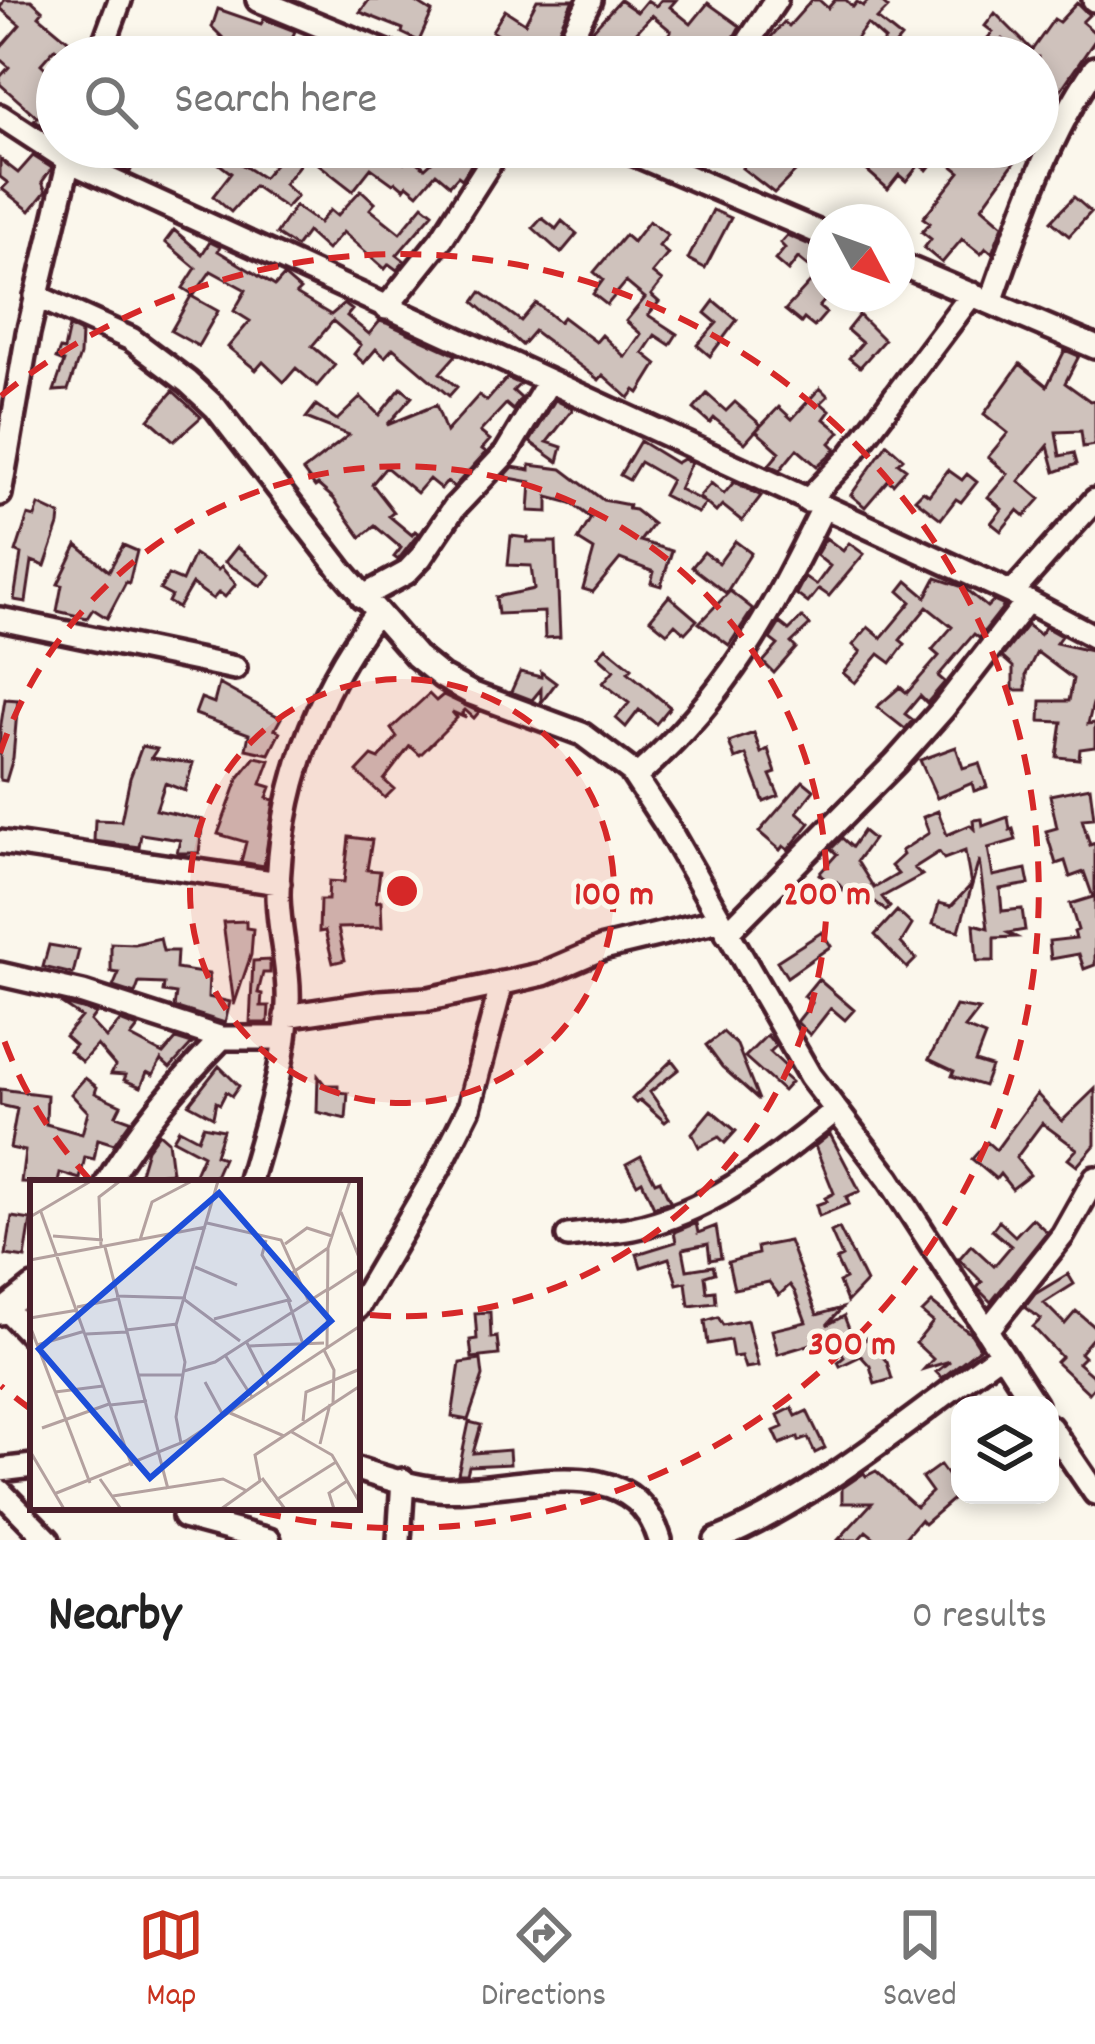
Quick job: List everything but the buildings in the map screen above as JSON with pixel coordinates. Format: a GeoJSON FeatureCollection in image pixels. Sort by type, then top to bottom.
{"type":"FeatureCollection","features":[{"type":"Feature","properties":{"kind":"street"},"geometry":{"type":"LineString","coordinates":[[107,36],[120,0]]}},
{"type":"Feature","properties":{"kind":"street"},"geometry":{"type":"LineString","coordinates":[[258,0],[346,36]]}},
{"type":"Feature","properties":{"kind":"street"},"geometry":{"type":"LineString","coordinates":[[572,36],[590,0]]}},
{"type":"Feature","properties":{"kind":"street"},"geometry":{"type":"LineString","coordinates":[[752,36],[776,0]]}},
{"type":"Feature","properties":{"kind":"street"},"geometry":{"type":"LineString","coordinates":[[1059,132],[1095,68]]}},
{"type":"Feature","properties":{"kind":"street"},"geometry":{"type":"LineString","coordinates":[[0,116],[36,135]]}},
{"type":"Feature","properties":{"kind":"street"},"geometry":{"type":"LineString","coordinates":[[0,494],[36,296],[68,168]]}},
{"type":"Feature","properties":{"kind":"street"},"geometry":{"type":"LineString","coordinates":[[100,168],[386,308],[1019,597],[1095,637]]}},
{"type":"Feature","properties":{"kind":"street"},"geometry":{"type":"LineString","coordinates":[[386,308],[442,238],[487,168]]}},
{"type":"Feature","properties":{"kind":"street"},"geometry":{"type":"LineString","coordinates":[[684,168],[807,226]]}},
{"type":"Feature","properties":{"kind":"street"},"geometry":{"type":"LineString","coordinates":[[636,777],[698,718],[732,675],[776,604],[815,504],[981,298],[1043,168]]}},
{"type":"Feature","properties":{"kind":"street"},"geometry":{"type":"LineString","coordinates":[[915,270],[1095,347]]}},
{"type":"Feature","properties":{"kind":"street"},"geometry":{"type":"LineString","coordinates":[[36,296],[131,339],[216,408],[369,605],[442,677],[542,722],[582,734],[636,777],[810,1076],[889,1179],[1029,1396]]}},
{"type":"Feature","properties":{"kind":"street"},"geometry":{"type":"LineString","coordinates":[[250,1180],[285,1027],[279,883],[289,804],[319,706],[369,605],[406,573],[454,508],[506,453],[549,381]]}},
{"type":"Feature","properties":{"kind":"street"},"geometry":{"type":"LineString","coordinates":[[0,974],[83,993],[222,1038],[380,1002],[429,999],[543,974],[604,948],[723,926],[852,809],[919,736],[1095,500]]}},
{"type":"Feature","properties":{"kind":"street"},"geometry":{"type":"LineString","coordinates":[[0,620],[235,668]]}},
{"type":"Feature","properties":{"kind":"street"},"geometry":{"type":"LineString","coordinates":[[0,842],[279,883]]}},
{"type":"Feature","properties":{"kind":"street"},"geometry":{"type":"LineString","coordinates":[[360,1303],[469,1108],[502,983]]}},
{"type":"Feature","properties":{"kind":"street"},"geometry":{"type":"LineString","coordinates":[[109,1180],[179,1081],[222,1038]]}},
{"type":"Feature","properties":{"kind":"street"},"geometry":{"type":"LineString","coordinates":[[568,1236],[636,1228],[723,1193],[752,1177],[835,1111]]}},
{"type":"Feature","properties":{"kind":"street"},"geometry":{"type":"LineString","coordinates":[[986,1331],[1063,1235],[1095,1178]]}},
{"type":"Feature","properties":{"kind":"street"},"geometry":{"type":"LineString","coordinates":[[30,1289],[3,1311],[30,1334]]}},
{"type":"Feature","properties":{"kind":"street"},"geometry":{"type":"LineString","coordinates":[[716,1540],[742,1530],[870,1449],[1000,1354]]}},
{"type":"Feature","properties":{"kind":"street"},"geometry":{"type":"LineString","coordinates":[[1059,1440],[1095,1493]]}},
{"type":"Feature","properties":{"kind":"street"},"geometry":{"type":"LineString","coordinates":[[0,1470],[30,1466]]}},
{"type":"Feature","properties":{"kind":"street"},"geometry":{"type":"LineString","coordinates":[[360,1470],[438,1489],[533,1479],[608,1485],[648,1510],[660,1540]]}},
{"type":"Feature","properties":{"kind":"street"},"geometry":{"type":"LineString","coordinates":[[399,1540],[403,1480]]}},
{"type":"Feature","properties":{"kind":"street"},"geometry":{"type":"LineString","coordinates":[[0,1492],[48,1540]]}},
{"type":"Feature","properties":{"kind":"street"},"geometry":{"type":"LineString","coordinates":[[183,1521],[269,1540]]}}]}
